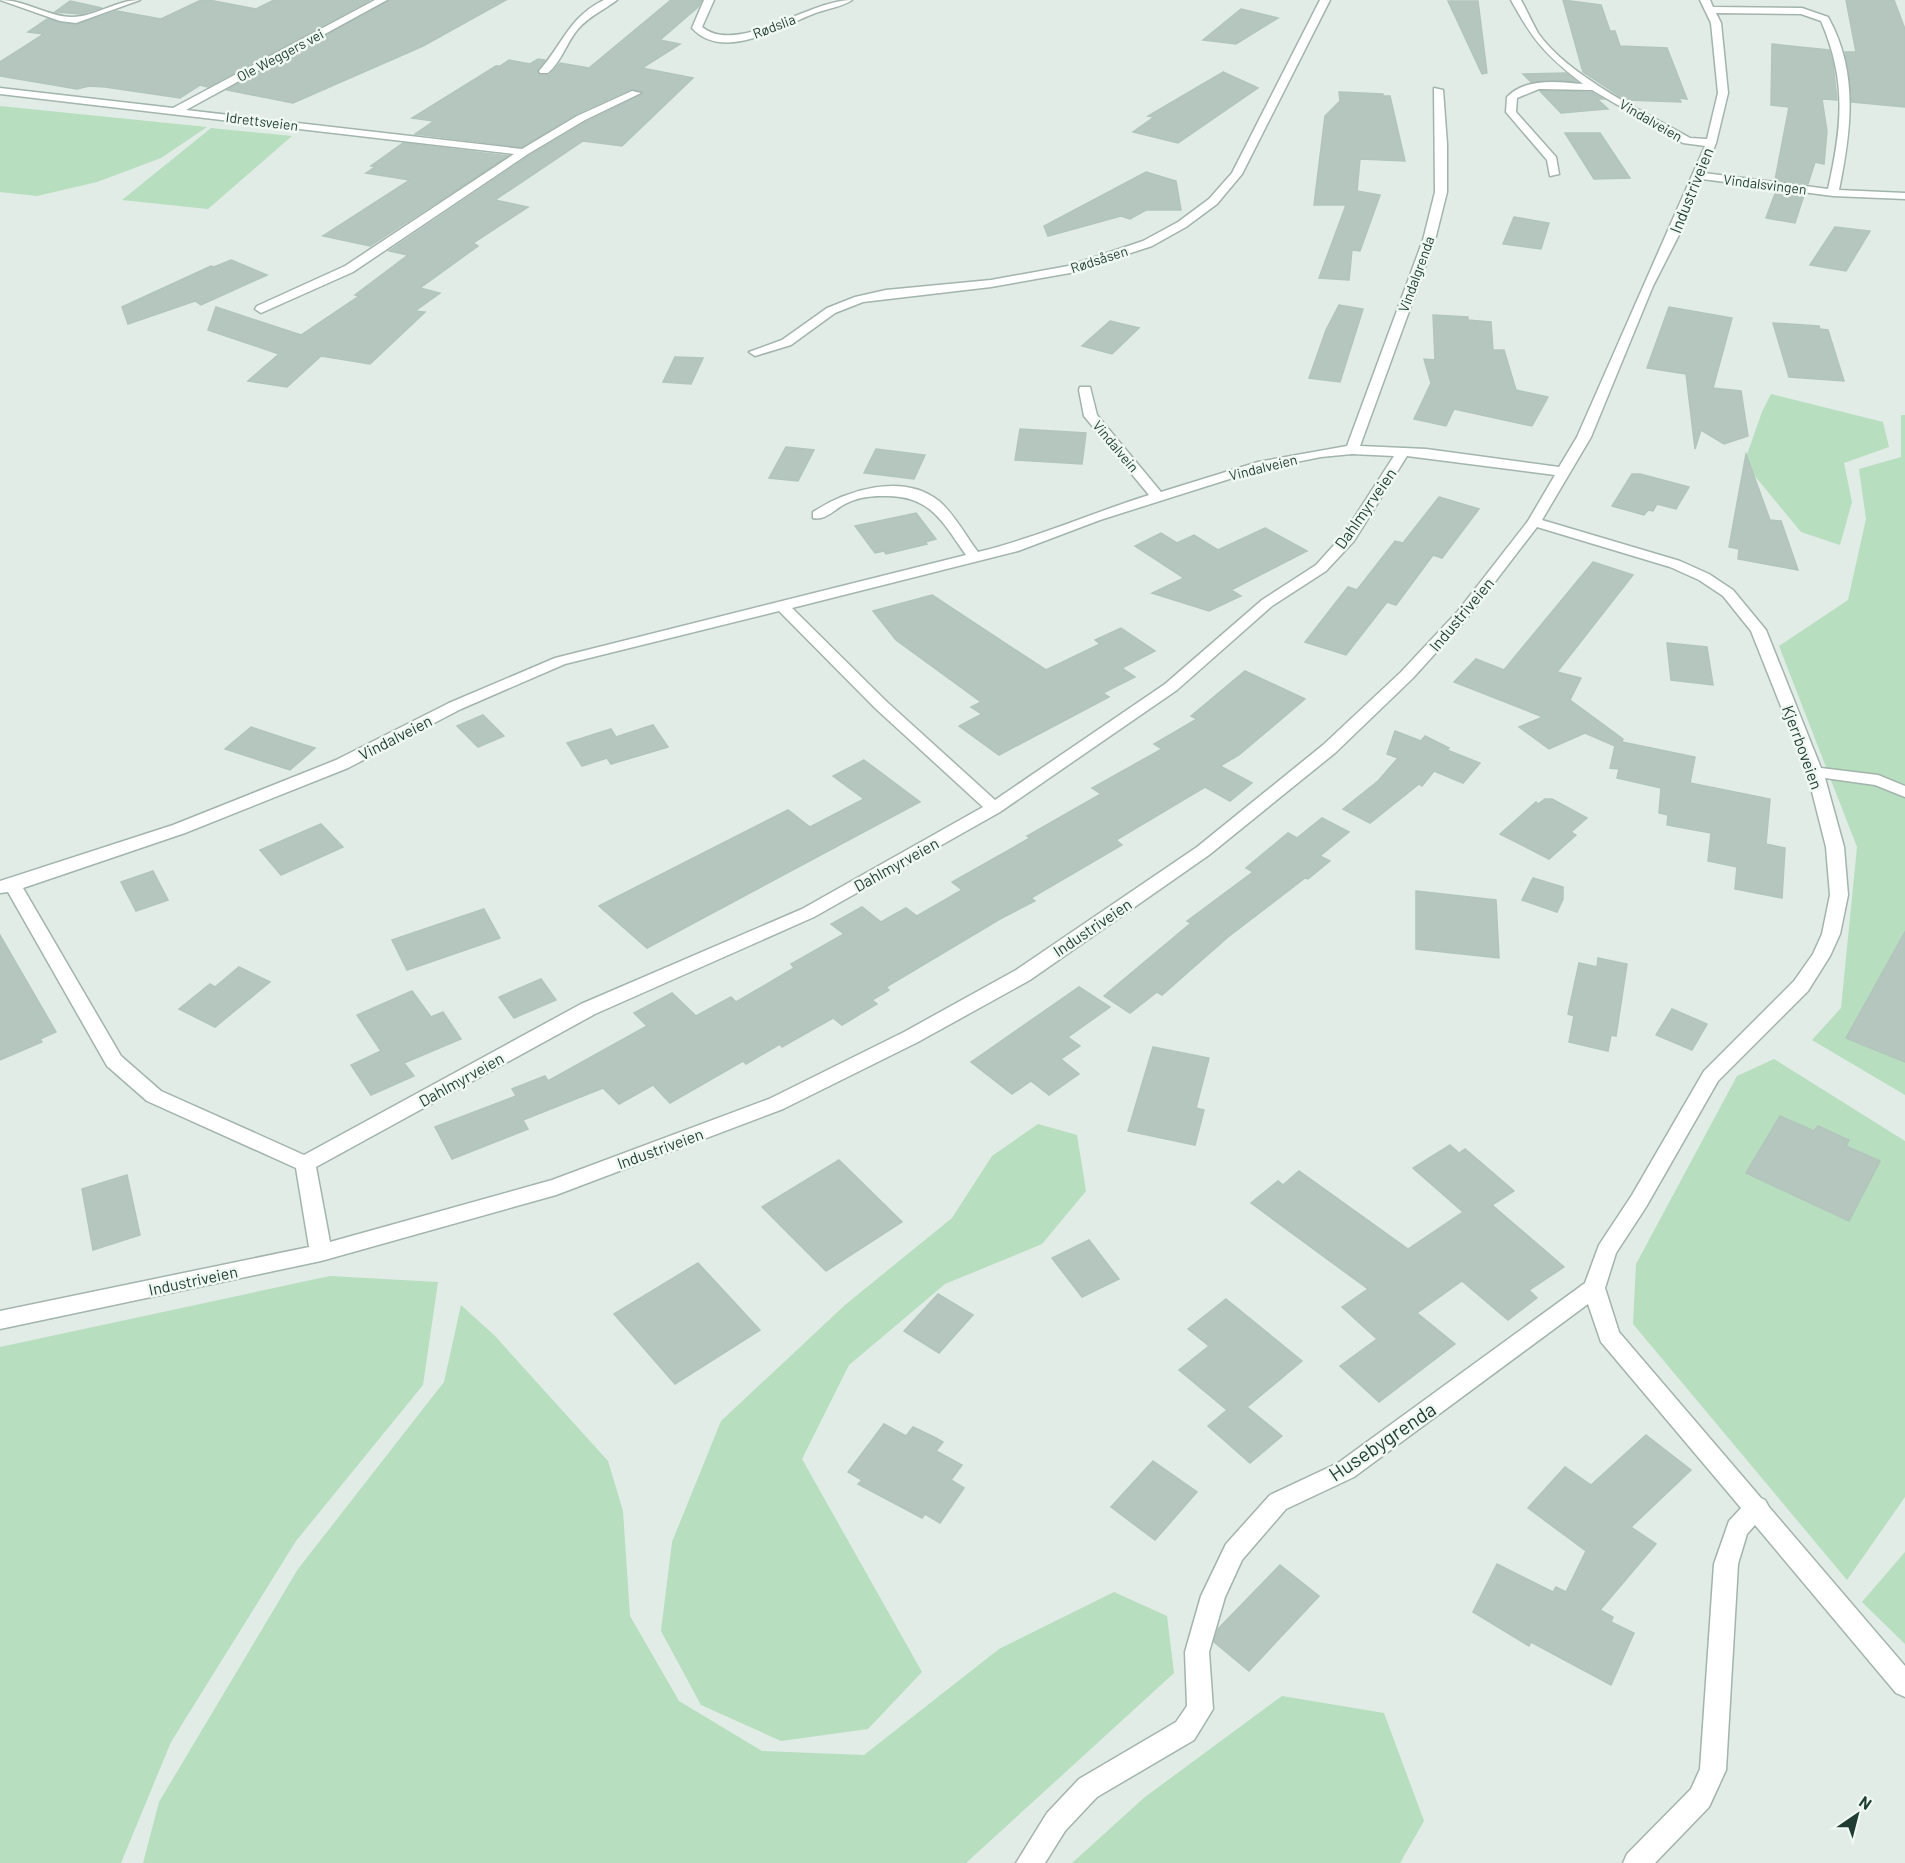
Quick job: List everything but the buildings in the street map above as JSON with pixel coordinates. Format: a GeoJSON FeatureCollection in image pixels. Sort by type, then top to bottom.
{"type":"FeatureCollection","features":[{"type":"Feature","properties":{"kind":"street"},"geometry":{"type":"LineString","coordinates":[[5,0],[76,20],[135,0]]}},
{"type":"Feature","properties":{"kind":"street","name":"Ole Weggers vei"},"geometry":{"type":"LineString","coordinates":[[177,110],[382,0]]}},
{"type":"Feature","properties":{"kind":"street"},"geometry":{"type":"LineString","coordinates":[[544,71],[557,59],[561,47],[586,13],[612,0]]}},
{"type":"Feature","properties":{"kind":"street","name":"Rødslia"},"geometry":{"type":"LineString","coordinates":[[709,0],[698,28],[701,34],[728,38],[753,35],[811,11],[847,0]]}},
{"type":"Feature","properties":{"kind":"street","name":"Rødsåsen"},"geometry":{"type":"LineString","coordinates":[[755,352],[789,341],[820,316],[846,303],[871,297],[1008,283],[1085,266],[1128,250],[1178,226],[1223,195],[1237,174],[1325,0]]}},
{"type":"Feature","properties":{"kind":"street","name":"Vindalveien"},"geometry":{"type":"LineString","coordinates":[[1516,0],[1535,35],[1557,58],[1594,87],[1687,141],[1711,143]]}},
{"type":"Feature","properties":{"kind":"street"},"geometry":{"type":"LineString","coordinates":[[1708,5],[1802,11],[1825,19],[1834,36],[1847,89],[1844,140],[1833,193]]}},
{"type":"Feature","properties":{"kind":"street","name":"Industriveien"},"geometry":{"type":"LineString","coordinates":[[0,1320],[321,1253],[555,1186],[776,1104],[911,1037],[1023,975],[1203,851],[1329,749],[1407,675],[1463,614],[1534,522],[1588,427],[1711,143],[1723,93],[1716,23],[1708,5]]}},
{"type":"Feature","properties":{"kind":"street"},"geometry":{"type":"LineString","coordinates":[[1554,174],[1552,159],[1511,112],[1512,97],[1520,91],[1538,87],[1594,87]]}},
{"type":"Feature","properties":{"kind":"street","name":"Vindalgrenda"},"geometry":{"type":"LineString","coordinates":[[1352,450],[1429,240],[1441,192],[1442,144],[1438,90]]}},
{"type":"Feature","properties":{"kind":"street","name":"Idrettsveien"},"geometry":{"type":"LineString","coordinates":[[0,91],[524,152]]}},
{"type":"Feature","properties":{"kind":"street"},"geometry":{"type":"LineString","coordinates":[[261,309],[349,270],[524,152],[581,118],[636,93]]}},
{"type":"Feature","properties":{"kind":"street","name":"Vindalsvingen"},"geometry":{"type":"LineString","coordinates":[[1698,175],[1833,193],[1905,196]]}},
{"type":"Feature","properties":{"kind":"street","name":"Vindalvein"},"geometry":{"type":"LineString","coordinates":[[1085,390],[1091,417],[1158,497]]}},
{"type":"Feature","properties":{"kind":"street","name":"Vindalveien"},"geometry":{"type":"LineString","coordinates":[[306,1164],[154,1096],[114,1061],[7,886],[179,829],[342,764],[455,706],[560,661],[1013,548],[1158,497],[1258,466],[1321,453],[1352,450],[1404,452],[1563,472]]}},
{"type":"Feature","properties":{"kind":"street","name":"Dahlmyrveien"},"geometry":{"type":"LineString","coordinates":[[306,1164],[588,1009],[808,913],[994,808],[1171,687],[1259,609],[1321,568],[1349,538],[1404,452]]}},
{"type":"Feature","properties":{"kind":"street"},"geometry":{"type":"LineString","coordinates":[[818,514],[844,499],[864,494],[901,493],[921,497],[937,507],[974,557]]}},
{"type":"Feature","properties":{"kind":"street","name":"Kjerrboveien"},"geometry":{"type":"LineString","coordinates":[[1534,522],[1675,564],[1704,577],[1728,593],[1758,630],[1815,772],[1836,847],[1839,895],[1831,934],[1821,956],[1801,986],[1711,1076],[1639,1201],[1606,1251],[1594,1288]]}},
{"type":"Feature","properties":{"kind":"street"},"geometry":{"type":"LineString","coordinates":[[782,606],[881,705],[994,808]]}},
{"type":"Feature","properties":{"kind":"street"},"geometry":{"type":"LineString","coordinates":[[1815,772],[1878,780],[1905,792]]}},
{"type":"Feature","properties":{"kind":"street"},"geometry":{"type":"LineString","coordinates":[[306,1164],[321,1253]]}},
{"type":"Feature","properties":{"kind":"street"},"geometry":{"type":"LineString","coordinates":[[1594,1288],[1609,1336],[1905,1685]]}},
{"type":"Feature","properties":{"kind":"street","name":"Husebygrenda"},"geometry":{"type":"LineString","coordinates":[[1029,1863],[1056,1822],[1088,1788],[1185,1731],[1200,1708],[1197,1652],[1213,1596],[1234,1552],[1278,1503],[1346,1470],[1594,1288]]}},
{"type":"Feature","properties":{"kind":"street"},"geometry":{"type":"LineString","coordinates":[[1636,1863],[1700,1798],[1713,1770],[1726,1564],[1737,1528],[1756,1507]]}},
{"type":"Feature","properties":{"kind":"green space"},"geometry":{"type":"Polygon","coordinates":[[[0,106],[207,127],[161,158],[97,182],[37,196],[0,192],[0,106]]]}},
{"type":"Feature","properties":{"kind":"green space"},"geometry":{"type":"Polygon","coordinates":[[[211,128],[292,136],[208,209],[122,200],[211,128]]]}},
{"type":"Feature","properties":{"kind":"green space"},"geometry":{"type":"Polygon","coordinates":[[[1771,394],[1883,422],[1889,447],[1844,463],[1852,502],[1840,545],[1801,532],[1744,463],[1762,412],[1771,394]]]}},
{"type":"Feature","properties":{"kind":"green space"},"geometry":{"type":"Polygon","coordinates":[[[1901,415],[1905,415],[1905,1095],[1812,1040],[1841,1008],[1857,847],[1779,646],[1848,600],[1866,519],[1859,469],[1901,457],[1901,415]]]}},
{"type":"Feature","properties":{"kind":"green space"},"geometry":{"type":"Polygon","coordinates":[[[1774,1059],[1905,1141],[1905,1497],[1847,1580],[1633,1324],[1636,1264],[1737,1076],[1774,1059]]]}},
{"type":"Feature","properties":{"kind":"green space"},"geometry":{"type":"Polygon","coordinates":[[[1038,1124],[1077,1135],[1086,1191],[1042,1244],[945,1284],[849,1365],[802,1459],[922,1672],[868,1729],[781,1741],[701,1705],[661,1631],[672,1542],[721,1421],[845,1305],[952,1218],[992,1156],[1038,1124]]]}},
{"type":"Feature","properties":{"kind":"green space"},"geometry":{"type":"Polygon","coordinates":[[[330,1276],[438,1282],[423,1385],[296,1541],[171,1742],[121,1863],[0,1863],[0,1347],[330,1276]]]}},
{"type":"Feature","properties":{"kind":"green space"},"geometry":{"type":"Polygon","coordinates":[[[461,1305],[495,1336],[608,1461],[623,1511],[630,1616],[679,1701],[762,1751],[864,1755],[999,1649],[1114,1592],[1167,1616],[1174,1673],[966,1863],[143,1863],[159,1802],[298,1569],[444,1382],[461,1305]]]}},
{"type":"Feature","properties":{"kind":"green space"},"geometry":{"type":"Polygon","coordinates":[[[1905,1552],[1905,1644],[1862,1602],[1905,1552]]]}},
{"type":"Feature","properties":{"kind":"green space"},"geometry":{"type":"Polygon","coordinates":[[[1282,1696],[1384,1713],[1424,1821],[1400,1863],[1072,1863],[1145,1797],[1282,1696]]]}}]}
